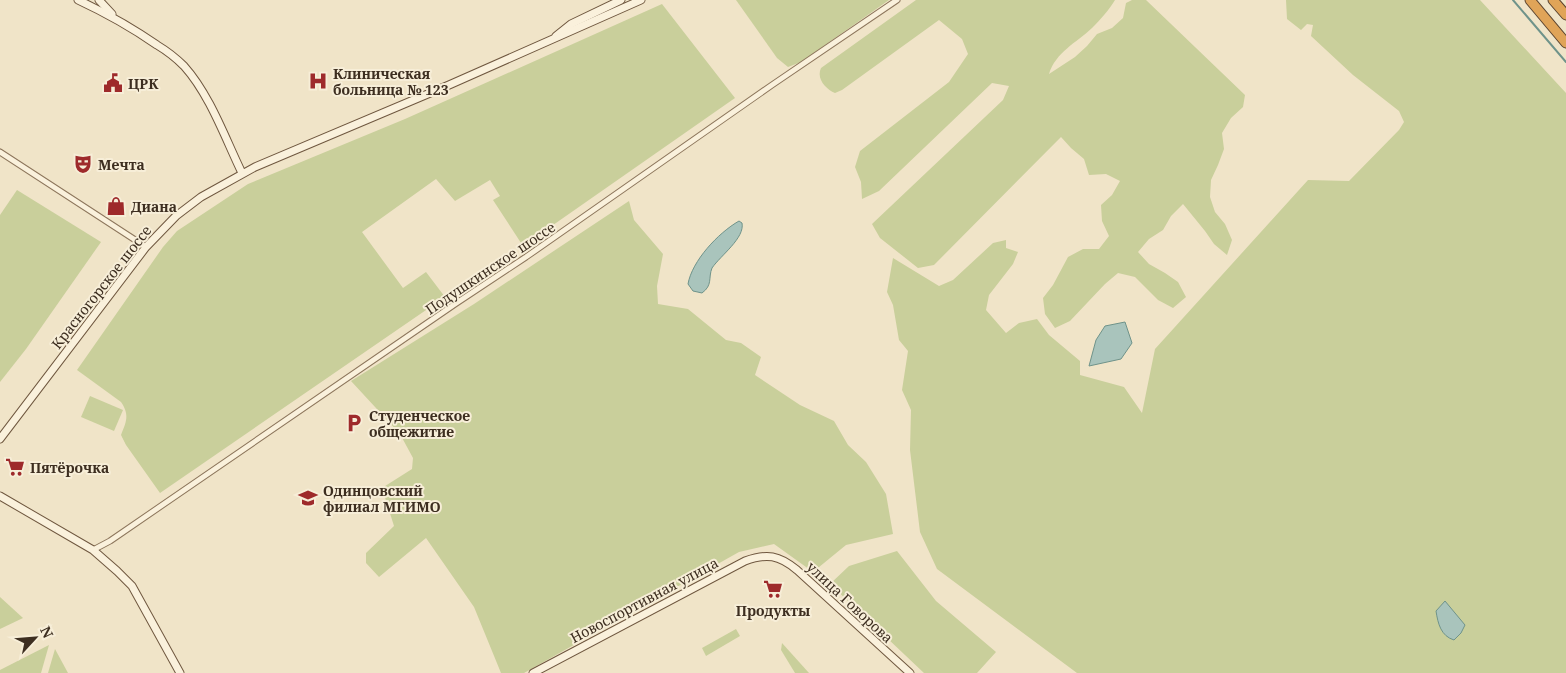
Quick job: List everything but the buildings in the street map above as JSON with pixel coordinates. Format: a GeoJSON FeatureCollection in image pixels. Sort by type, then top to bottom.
{"type":"FeatureCollection","features":[{"type":"Feature","properties":{"kind":"highway"},"geometry":{"type":"LineString","coordinates":[[1530,0],[1566,43]]}},
{"type":"Feature","properties":{"kind":"highway"},"geometry":{"type":"LineString","coordinates":[[1553,0],[1566,14]]}},
{"type":"Feature","properties":{"kind":"main road"},"geometry":{"type":"LineString","coordinates":[[78,0],[118,19]]}},
{"type":"Feature","properties":{"kind":"main road"},"geometry":{"type":"LineString","coordinates":[[99,0],[118,19],[174,56],[184,66],[210,106],[242,173]]}},
{"type":"Feature","properties":{"kind":"main road"},"geometry":{"type":"LineString","coordinates":[[546,43],[572,24],[621,0]]}},
{"type":"Feature","properties":{"kind":"main road"},"geometry":{"type":"LineString","coordinates":[[546,43],[641,0]]}},
{"type":"Feature","properties":{"kind":"main road"},"geometry":{"type":"LineString","coordinates":[[1557,0],[1566,14]]}},
{"type":"Feature","properties":{"kind":"main road","name":"Красногорское шоссе"},"geometry":{"type":"LineString","coordinates":[[0,439],[146,247],[189,205],[242,173],[546,43]]}},
{"type":"Feature","properties":{"kind":"main road"},"geometry":{"type":"LineString","coordinates":[[0,496],[93,550],[132,586],[180,673]]}},
{"type":"Feature","properties":{"kind":"main road","name":"Новоспортивная улица"},"geometry":{"type":"LineString","coordinates":[[533,673],[745,561],[761,556],[770,556]]}},
{"type":"Feature","properties":{"kind":"main road","name":"улица Говорова"},"geometry":{"type":"LineString","coordinates":[[770,556],[787,562],[797,570],[910,673]]}},
{"type":"Feature","properties":{"kind":"street","name":"Подушкинское шоссе"},"geometry":{"type":"LineString","coordinates":[[93,550],[110,541],[526,257],[897,0]]}},
{"type":"Feature","properties":{"kind":"street"},"geometry":{"type":"LineString","coordinates":[[0,152],[146,247]]}},
{"type":"Feature","properties":{"kind":"green space"},"geometry":{"type":"Polygon","coordinates":[[[736,0],[889,0],[801,62],[788,67],[777,58],[736,0]]]}},
{"type":"Feature","properties":{"kind":"green space"},"geometry":{"type":"Polygon","coordinates":[[[916,0],[1115,0],[1092,28],[1061,54],[1052,66],[1049,74],[1075,57],[1097,34],[1112,28],[1123,18],[1126,3],[1132,0],[1146,0],[1245,95],[1243,107],[1231,118],[1222,133],[1224,149],[1211,180],[1210,197],[1215,212],[1225,224],[1232,240],[1227,255],[1214,244],[1183,204],[1171,216],[1163,230],[1149,239],[1138,252],[1149,264],[1178,282],[1186,297],[1173,308],[1158,300],[1135,277],[1118,273],[1070,321],[1055,328],[1045,314],[1043,298],[1053,285],[1068,257],[1083,249],[1099,249],[1109,236],[1102,221],[1101,205],[1112,195],[1120,181],[1106,174],[1089,175],[1084,159],[1061,137],[934,265],[918,268],[880,238],[872,224],[1003,100],[1009,86],[992,83],[879,191],[862,199],[861,182],[855,167],[860,151],[949,82],[968,54],[962,39],[939,20],[842,90],[835,93],[828,89],[821,80],[821,68],[916,0]]]}},
{"type":"Feature","properties":{"kind":"green space"},"geometry":{"type":"Polygon","coordinates":[[[1286,0],[1480,0],[1566,93],[1566,673],[1077,673],[937,569],[920,532],[910,450],[911,410],[902,390],[908,351],[899,340],[893,305],[887,292],[893,258],[939,286],[953,280],[993,243],[1006,240],[1006,248],[1018,252],[1013,264],[989,295],[986,310],[1006,333],[1019,323],[1037,319],[1049,335],[1080,361],[1080,375],[1124,387],[1142,413],[1155,349],[1308,180],[1349,181],[1399,130],[1404,122],[1399,111],[1353,75],[1311,36],[1313,25],[1307,24],[1301,30],[1287,19],[1286,0]]]}},
{"type":"Feature","properties":{"kind":"green space"},"geometry":{"type":"Polygon","coordinates":[[[662,4],[735,98],[523,246],[493,200],[500,196],[490,180],[455,201],[436,179],[362,232],[403,288],[426,272],[445,297],[160,493],[121,435],[126,422],[126,411],[121,402],[77,370],[163,247],[177,231],[248,184],[405,119],[662,4]]]}},
{"type":"Feature","properties":{"kind":"green space"},"geometry":{"type":"Polygon","coordinates":[[[17,190],[101,242],[26,349],[0,382],[0,215],[17,190]]]}},
{"type":"Feature","properties":{"kind":"green space"},"geometry":{"type":"Polygon","coordinates":[[[629,201],[634,220],[663,254],[657,286],[658,304],[688,309],[726,340],[741,343],[761,357],[755,375],[800,405],[834,421],[848,445],[866,462],[886,494],[893,534],[846,545],[813,572],[774,544],[739,552],[524,673],[501,673],[474,607],[426,538],[379,577],[366,563],[366,553],[394,526],[382,488],[412,469],[413,458],[400,434],[351,381],[474,304],[629,201]]]}},
{"type":"Feature","properties":{"kind":"green space"},"geometry":{"type":"Polygon","coordinates":[[[90,396],[123,410],[114,431],[81,417],[90,396]]]}},
{"type":"Feature","properties":{"kind":"green space"},"geometry":{"type":"Polygon","coordinates":[[[897,551],[936,601],[996,652],[977,673],[924,673],[830,584],[849,566],[897,551]]]}},
{"type":"Feature","properties":{"kind":"green space"},"geometry":{"type":"Polygon","coordinates":[[[0,597],[23,618],[0,629],[0,597]]]}},
{"type":"Feature","properties":{"kind":"green space"},"geometry":{"type":"Polygon","coordinates":[[[736,629],[740,636],[706,656],[702,648],[736,629]]]}},
{"type":"Feature","properties":{"kind":"green space"},"geometry":{"type":"Polygon","coordinates":[[[782,643],[809,673],[795,673],[781,650],[782,643]]]}},
{"type":"Feature","properties":{"kind":"green space"},"geometry":{"type":"Polygon","coordinates":[[[49,645],[41,673],[0,673],[0,670],[49,645]]]}},
{"type":"Feature","properties":{"kind":"green space"},"geometry":{"type":"Polygon","coordinates":[[[55,649],[68,673],[48,673],[55,649]]]}},
{"type":"Feature","properties":{"kind":"water"},"geometry":{"type":"Polygon","coordinates":[[[739,221],[742,223],[740,235],[712,268],[708,287],[702,293],[693,291],[688,284],[690,275],[700,257],[715,240],[739,221]]]}},
{"type":"Feature","properties":{"kind":"water"},"geometry":{"type":"Polygon","coordinates":[[[1125,322],[1132,343],[1121,359],[1089,366],[1096,340],[1105,326],[1125,322]]]}},
{"type":"Feature","properties":{"kind":"water"},"geometry":{"type":"Polygon","coordinates":[[[1445,601],[1465,625],[1461,633],[1454,640],[1446,636],[1438,620],[1436,611],[1445,601]]]}},
{"type":"Feature","properties":{"kind":"waterway"},"geometry":{"type":"LineString","coordinates":[[1513,0],[1566,62]]}},
{"type":"Feature","properties":{"kind":"place","name":"Клиническая больница № 123"},"geometry":{"type":"Point","coordinates":[318,81]}},
{"type":"Feature","properties":{"kind":"place","name":"ЦРК"},"geometry":{"type":"Point","coordinates":[113,83]}},
{"type":"Feature","properties":{"kind":"place","name":"Мечта"},"geometry":{"type":"Point","coordinates":[83,164]}},
{"type":"Feature","properties":{"kind":"place","name":"Диана"},"geometry":{"type":"Point","coordinates":[116,206]}},
{"type":"Feature","properties":{"kind":"place","name":"Студенческое общежитие"},"geometry":{"type":"Point","coordinates":[354,423]}},
{"type":"Feature","properties":{"kind":"place","name":"Пятёрочка"},"geometry":{"type":"Point","coordinates":[15,467]}},
{"type":"Feature","properties":{"kind":"place","name":"Одинцовский филиал МГИМО"},"geometry":{"type":"Point","coordinates":[308,498]}},
{"type":"Feature","properties":{"kind":"place","name":"Продукты"},"geometry":{"type":"Point","coordinates":[773,589]}}]}
